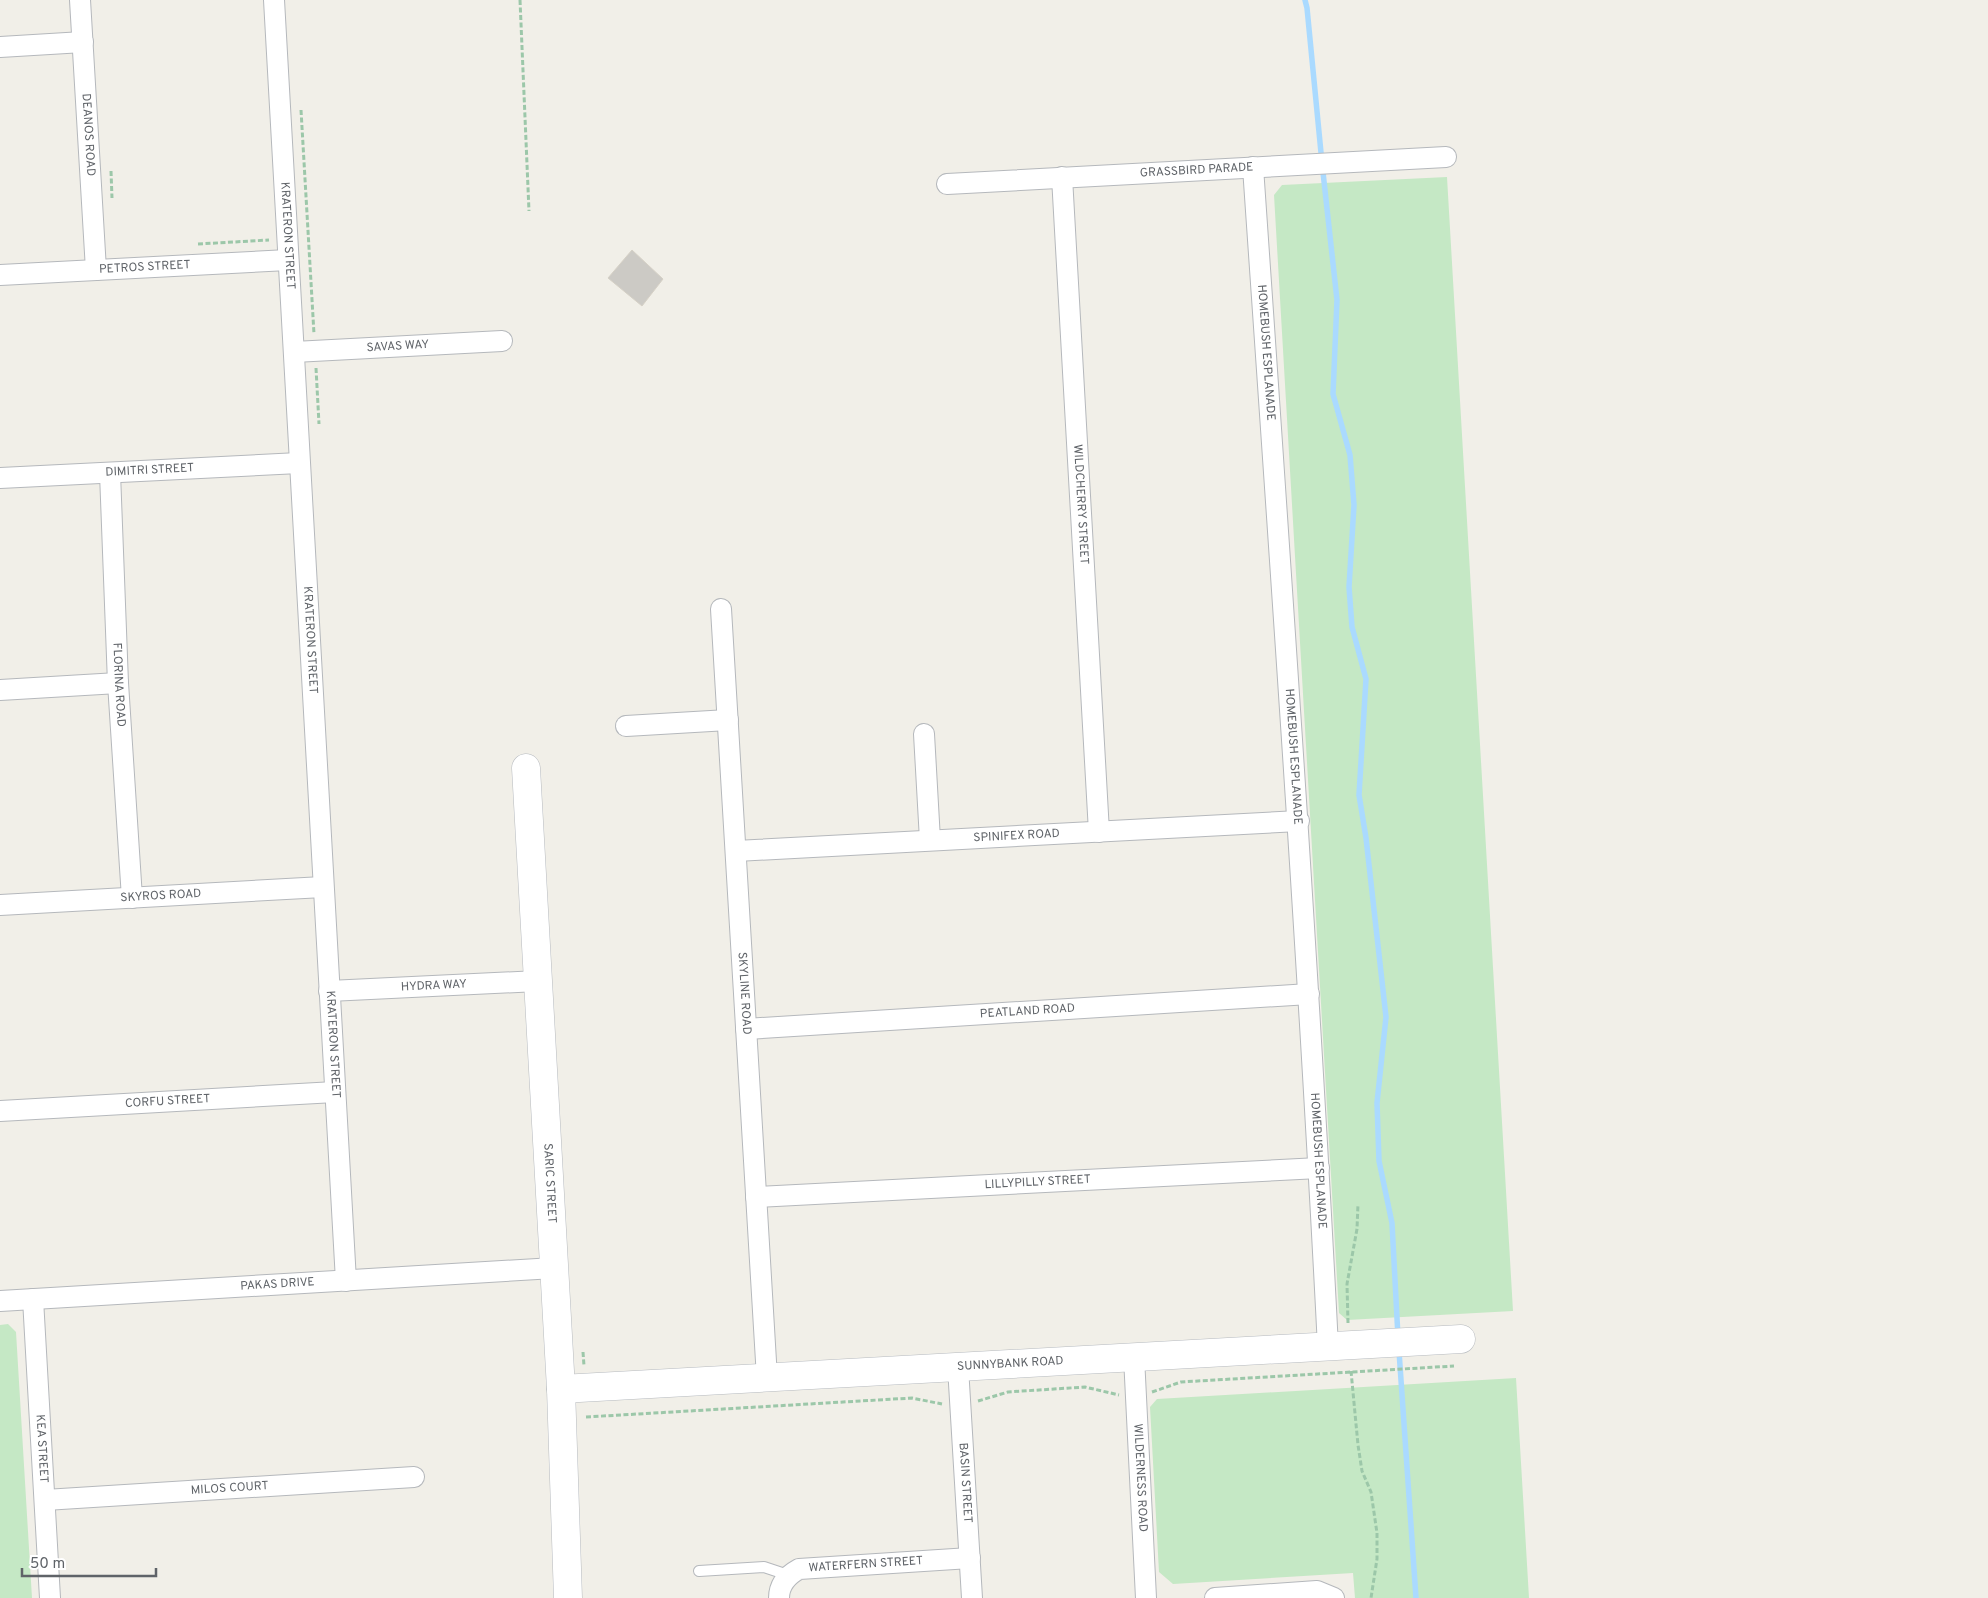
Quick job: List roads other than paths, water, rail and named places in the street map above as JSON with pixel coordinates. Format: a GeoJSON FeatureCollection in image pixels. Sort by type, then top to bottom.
{"type":"FeatureCollection","features":[{"type":"Feature","properties":{"kind":"street","name":"DEANOS ROAD"},"geometry":{"type":"LineString","coordinates":[[80,0],[96,270]]}},
{"type":"Feature","properties":{"kind":"street","name":"KRATERON STREET"},"geometry":{"type":"LineString","coordinates":[[274,0],[346,1281]]}},
{"type":"Feature","properties":{"kind":"street"},"geometry":{"type":"LineString","coordinates":[[0,47],[83,42]]}},
{"type":"Feature","properties":{"kind":"street","name":"GRASSBIRD PARADE"},"geometry":{"type":"LineString","coordinates":[[947,184],[1446,157]]}},
{"type":"Feature","properties":{"kind":"street","name":"HOMEBUSH ESPLANADE"},"geometry":{"type":"LineString","coordinates":[[1253,167],[1298,821],[1319,1168],[1338,1346]]}},
{"type":"Feature","properties":{"kind":"street","name":"WILDCHERRY STREET"},"geometry":{"type":"LineString","coordinates":[[1062,177],[1099,832]]}},
{"type":"Feature","properties":{"kind":"street","name":"PETROS STREET"},"geometry":{"type":"LineString","coordinates":[[0,275],[288,260]]}},
{"type":"Feature","properties":{"kind":"street","name":"SAVAS WAY"},"geometry":{"type":"LineString","coordinates":[[294,352],[502,341]]}},
{"type":"Feature","properties":{"kind":"street","name":"DIMITRI STREET"},"geometry":{"type":"LineString","coordinates":[[0,478],[299,464]]}},
{"type":"Feature","properties":{"kind":"street","name":"FLORINA ROAD"},"geometry":{"type":"LineString","coordinates":[[110,473],[118,683],[132,898]]}},
{"type":"Feature","properties":{"kind":"street","name":"SKYLINE ROAD"},"geometry":{"type":"LineString","coordinates":[[721,609],[767,1378]]}},
{"type":"Feature","properties":{"kind":"street"},"geometry":{"type":"LineString","coordinates":[[0,690],[118,683]]}},
{"type":"Feature","properties":{"kind":"street"},"geometry":{"type":"LineString","coordinates":[[626,726],[728,720]]}},
{"type":"Feature","properties":{"kind":"street"},"geometry":{"type":"LineString","coordinates":[[924,734],[930,840]]}},
{"type":"Feature","properties":{"kind":"street","name":"SARIC STREET"},"geometry":{"type":"LineString","coordinates":[[526,768],[561,1389],[568,1598]]}},
{"type":"Feature","properties":{"kind":"street","name":"SPINIFEX ROAD"},"geometry":{"type":"LineString","coordinates":[[736,851],[1298,821]]}},
{"type":"Feature","properties":{"kind":"street","name":"SKYROS ROAD"},"geometry":{"type":"LineString","coordinates":[[0,905],[323,887]]}},
{"type":"Feature","properties":{"kind":"street","name":"HYDRA WAY"},"geometry":{"type":"LineString","coordinates":[[329,991],[538,981]]}},
{"type":"Feature","properties":{"kind":"street","name":"PEATLAND ROAD"},"geometry":{"type":"LineString","coordinates":[[746,1029],[1309,994]]}},
{"type":"Feature","properties":{"kind":"street","name":"CORFU STREET"},"geometry":{"type":"LineString","coordinates":[[0,1111],[335,1092]]}},
{"type":"Feature","properties":{"kind":"street","name":"LILLYPILLY STREET"},"geometry":{"type":"LineString","coordinates":[[756,1197],[1319,1168]]}},
{"type":"Feature","properties":{"kind":"street","name":"PAKAS DRIVE"},"geometry":{"type":"LineString","coordinates":[[0,1301],[554,1268]]}},
{"type":"Feature","properties":{"kind":"street","name":"KEA STREET"},"geometry":{"type":"LineString","coordinates":[[33,1299],[50,1598]]}},
{"type":"Feature","properties":{"kind":"street","name":"SUNNYBANK ROAD"},"geometry":{"type":"LineString","coordinates":[[561,1389],[1461,1339]]}},
{"type":"Feature","properties":{"kind":"street","name":"WILDERNESS ROAD"},"geometry":{"type":"LineString","coordinates":[[1134,1357],[1146,1598]]}},
{"type":"Feature","properties":{"kind":"street","name":"BASIN STREET"},"geometry":{"type":"LineString","coordinates":[[958,1367],[972,1598]]}},
{"type":"Feature","properties":{"kind":"street","name":"MILOS COURT"},"geometry":{"type":"LineString","coordinates":[[45,1500],[414,1477]]}},
{"type":"Feature","properties":{"kind":"street","name":"WATERFERN STREET"},"geometry":{"type":"LineString","coordinates":[[788,1575],[800,1568],[970,1558]]}},
{"type":"Feature","properties":{"kind":"street"},"geometry":{"type":"LineString","coordinates":[[780,1598],[779,1591],[788,1575]]}},
{"type":"Feature","properties":{"kind":"street"},"geometry":{"type":"LineString","coordinates":[[1215,1598],[1317,1591],[1334,1598]]}},
{"type":"Feature","properties":{"kind":"lane"},"geometry":{"type":"LineString","coordinates":[[699,1571],[764,1568],[788,1575]]}},
{"type":"Feature","properties":{"kind":"waterway"},"geometry":{"type":"LineString","coordinates":[[1305,0],[1337,300],[1333,394],[1350,455],[1354,505],[1349,587],[1352,627],[1366,679],[1359,795],[1366,838],[1386,1017],[1377,1103],[1379,1161],[1392,1223],[1398,1337]]}},
{"type":"Feature","properties":{"kind":"waterway"},"geometry":{"type":"LineString","coordinates":[[1399,1351],[1416,1598]]}}]}
